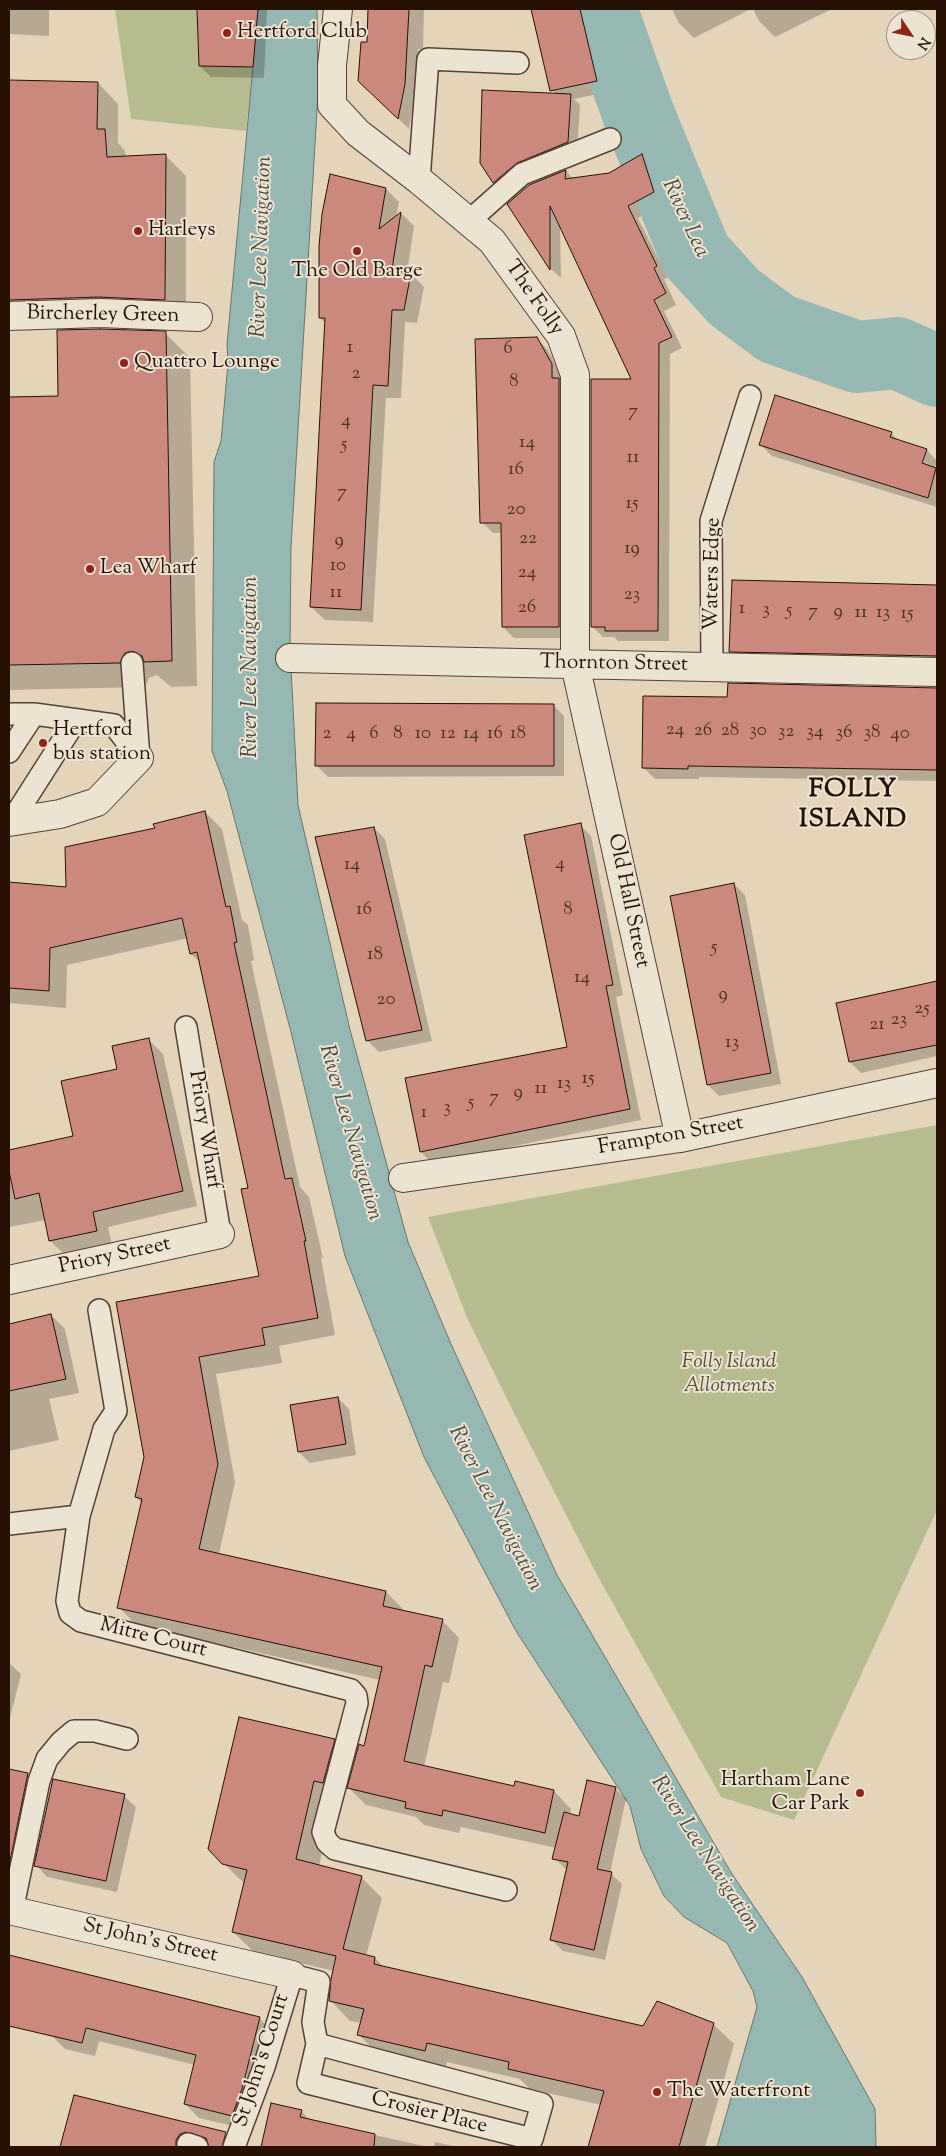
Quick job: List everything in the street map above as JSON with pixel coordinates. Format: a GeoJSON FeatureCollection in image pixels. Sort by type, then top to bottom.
{"type":"FeatureCollection","features":[{"type":"Feature","properties":{"kind":"street","name":"The Folly"},"geometry":{"type":"LineString","coordinates":[[338,9],[332,65],[332,104],[358,134],[419,180],[492,241],[511,274],[561,336],[575,375],[575,664]]}},
{"type":"Feature","properties":{"kind":"street","name":"Bircherley Green"},"geometry":{"type":"LineString","coordinates":[[9,316],[100,314],[198,317]]}},
{"type":"Feature","properties":{"kind":"street","name":"Thornton Street"},"geometry":{"type":"LineString","coordinates":[[290,658],[937,672]]}},
{"type":"Feature","properties":{"kind":"street","name":"Old Hall Street"},"geometry":{"type":"LineString","coordinates":[[575,664],[680,1138]]}},
{"type":"Feature","properties":{"kind":"street"},"geometry":{"type":"LineString","coordinates":[[10,822],[60,814],[97,802],[139,758]]}},
{"type":"Feature","properties":{"kind":"street","name":"Frampton Street"},"geometry":{"type":"LineString","coordinates":[[403,1178],[680,1138],[937,1083]]}},
{"type":"Feature","properties":{"kind":"street","name":"Priory Street"},"geometry":{"type":"LineString","coordinates":[[9,1280],[220,1234]]}},
{"type":"Feature","properties":{"kind":"street","name":"St John's Street"},"geometry":{"type":"LineString","coordinates":[[11,1910],[292,1975]]}},
{"type":"Feature","properties":{"kind":"lane"},"geometry":{"type":"LineString","coordinates":[[419,180],[428,59],[518,64]]}},
{"type":"Feature","properties":{"kind":"lane"},"geometry":{"type":"LineString","coordinates":[[469,221],[522,174],[610,139]]}},
{"type":"Feature","properties":{"kind":"lane","name":"Waters Edge"},"geometry":{"type":"LineString","coordinates":[[712,667],[711,521],[750,396]]}},
{"type":"Feature","properties":{"kind":"lane"},"geometry":{"type":"LineString","coordinates":[[132,662],[139,758]]}},
{"type":"Feature","properties":{"kind":"lane"},"geometry":{"type":"LineString","coordinates":[[9,714],[34,714],[114,724],[139,758]]}},
{"type":"Feature","properties":{"kind":"lane"},"geometry":{"type":"LineString","coordinates":[[9,752],[34,714]]}},
{"type":"Feature","properties":{"kind":"lane"},"geometry":{"type":"LineString","coordinates":[[10,822],[76,720]]}},
{"type":"Feature","properties":{"kind":"lane","name":"Priory Wharf"},"geometry":{"type":"LineString","coordinates":[[186,1027],[220,1234]]}},
{"type":"Feature","properties":{"kind":"lane","name":"Mitre Court"},"geometry":{"type":"LineString","coordinates":[[99,1310],[116,1411],[104,1429],[79,1516],[67,1600],[70,1613],[81,1621],[351,1690],[356,1696],[357,1703],[323,1832],[327,1842],[335,1849],[506,1890]]}},
{"type":"Feature","properties":{"kind":"lane"},"geometry":{"type":"LineString","coordinates":[[9,1524],[79,1516]]}},
{"type":"Feature","properties":{"kind":"lane"},"geometry":{"type":"LineString","coordinates":[[11,1910],[39,1782],[46,1760],[61,1742],[74,1732],[95,1731],[127,1739]]}},
{"type":"Feature","properties":{"kind":"lane","name":"Crosier Place"},"geometry":{"type":"LineString","coordinates":[[292,1975],[320,1982],[314,2022],[317,2044],[308,2083],[532,2139],[542,2104],[317,2044]]}},
{"type":"Feature","properties":{"kind":"lane","name":"St John's Court"},"geometry":{"type":"LineString","coordinates":[[234,2147],[264,2067],[292,1975]]}},
{"type":"Feature","properties":{"kind":"green space"},"geometry":{"type":"Polygon","coordinates":[[[115,9],[197,9],[199,66],[253,67],[246,131],[131,119],[115,9]]]}},
{"type":"Feature","properties":{"kind":"green space","name":"Folly Island Allotments"},"geometry":{"type":"Polygon","coordinates":[[[937,1125],[937,1510],[794,1820],[721,1797],[596,1573],[519,1423],[468,1320],[428,1217],[937,1125]]]}},
{"type":"Feature","properties":{"kind":"water","name":"River Lee Navigation"},"geometry":{"type":"Polygon","coordinates":[[[256,9],[317,9],[318,94],[291,547],[290,648],[298,805],[350,1030],[408,1242],[451,1344],[557,1575],[732,1874],[802,1977],[875,2109],[876,2147],[717,2147],[757,2007],[753,1991],[727,1943],[684,1917],[664,1896],[641,1849],[630,1806],[516,1631],[424,1457],[345,1256],[291,1032],[227,791],[212,751],[214,462],[221,441],[228,363],[227,344],[253,67],[256,9]]]}},
{"type":"Feature","properties":{"kind":"building","name":"Hertford Club"},"geometry":{"type":"Polygon","coordinates":[[[197,9],[258,9],[253,67],[199,66],[197,9]]]}},
{"type":"Feature","properties":{"kind":"building"},"geometry":{"type":"Polygon","coordinates":[[[368,9],[409,9],[405,84],[398,119],[358,81],[361,42],[367,42],[368,9]]]}},
{"type":"Feature","properties":{"kind":"building"},"geometry":{"type":"Polygon","coordinates":[[[531,9],[580,9],[597,81],[550,91],[531,9]]]}},
{"type":"Feature","properties":{"kind":"building"},"geometry":{"type":"Polygon","coordinates":[[[9,80],[98,82],[97,129],[105,129],[107,157],[166,154],[165,300],[99,297],[9,300],[9,80]]]}},
{"type":"Feature","properties":{"kind":"building"},"geometry":{"type":"Polygon","coordinates":[[[482,90],[571,94],[568,142],[517,163],[493,183],[480,163],[482,90]]]}},
{"type":"Feature","properties":{"kind":"building"},"geometry":{"type":"Polygon","coordinates":[[[642,154],[654,192],[628,206],[657,266],[654,268],[666,293],[654,300],[672,337],[659,343],[658,631],[605,631],[605,627],[591,627],[591,379],[631,379],[550,206],[550,270],[507,204],[529,185],[566,170],[565,179],[609,173],[642,154]]]}},
{"type":"Feature","properties":{"kind":"building"},"geometry":{"type":"Polygon","coordinates":[[[330,174],[386,188],[379,229],[401,212],[392,269],[411,273],[404,310],[392,310],[388,386],[373,385],[361,610],[310,607],[325,318],[319,318],[319,246],[322,214],[330,174]]]}},
{"type":"Feature","properties":{"kind":"building","name":"Lea Wharf"},"geometry":{"type":"Polygon","coordinates":[[[57,330],[166,331],[172,661],[144,662],[142,656],[132,651],[125,653],[120,663],[9,665],[9,397],[58,396],[57,330]]]}},
{"type":"Feature","properties":{"kind":"building"},"geometry":{"type":"Polygon","coordinates":[[[537,337],[552,364],[552,378],[559,378],[559,627],[502,627],[501,523],[480,523],[475,339],[537,337]]]}},
{"type":"Feature","properties":{"kind":"building"},"geometry":{"type":"Polygon","coordinates":[[[775,395],[892,432],[890,437],[927,449],[922,463],[936,468],[928,498],[759,445],[775,395]]]}},
{"type":"Feature","properties":{"kind":"building"},"geometry":{"type":"Polygon","coordinates":[[[732,580],[937,585],[937,656],[729,652],[732,580]]]}},
{"type":"Feature","properties":{"kind":"building"},"geometry":{"type":"Polygon","coordinates":[[[728,683],[937,688],[937,770],[688,766],[688,769],[642,768],[643,696],[727,697],[728,683]]]}},
{"type":"Feature","properties":{"kind":"building"},"geometry":{"type":"Polygon","coordinates":[[[316,703],[554,704],[554,766],[315,766],[316,703]]]}},
{"type":"Feature","properties":{"kind":"building"},"geometry":{"type":"Polygon","coordinates":[[[205,811],[226,907],[230,906],[237,942],[234,943],[285,1179],[292,1178],[306,1241],[304,1241],[318,1318],[262,1328],[265,1345],[199,1357],[218,1464],[199,1549],[386,1591],[383,1606],[443,1619],[432,1667],[425,1665],[404,1761],[514,1786],[515,1781],[554,1790],[545,1833],[443,1810],[442,1816],[405,1808],[406,1802],[347,1788],[359,1744],[364,1746],[382,1667],[117,1608],[142,1499],[135,1497],[144,1457],[116,1302],[259,1276],[241,1189],[248,1188],[197,952],[190,954],[182,918],[50,948],[49,991],[9,988],[9,882],[66,887],[65,847],[155,828],[153,824],[205,811]]]}},
{"type":"Feature","properties":{"kind":"building"},"geometry":{"type":"Polygon","coordinates":[[[581,823],[613,985],[606,986],[630,1109],[420,1152],[405,1078],[567,1047],[524,835],[581,823]]]}},
{"type":"Feature","properties":{"kind":"building"},"geometry":{"type":"Polygon","coordinates":[[[374,827],[422,1030],[366,1041],[315,837],[374,827]]]}},
{"type":"Feature","properties":{"kind":"building"},"geometry":{"type":"Polygon","coordinates":[[[734,883],[771,1073],[707,1085],[670,896],[734,883]]]}},
{"type":"Feature","properties":{"kind":"building"},"geometry":{"type":"Polygon","coordinates":[[[937,981],[937,1045],[849,1062],[836,1003],[937,981]]]}},
{"type":"Feature","properties":{"kind":"building"},"geometry":{"type":"Polygon","coordinates":[[[149,1038],[183,1191],[93,1212],[97,1231],[49,1241],[39,1193],[15,1199],[9,1171],[9,1150],[73,1136],[61,1081],[117,1069],[112,1046],[149,1038]]]}},
{"type":"Feature","properties":{"kind":"building"},"geometry":{"type":"Polygon","coordinates":[[[51,1314],[66,1379],[9,1391],[9,1324],[51,1314]]]}},
{"type":"Feature","properties":{"kind":"building"},"geometry":{"type":"Polygon","coordinates":[[[338,1397],[346,1444],[298,1452],[290,1405],[338,1397]]]}},
{"type":"Feature","properties":{"kind":"building"},"geometry":{"type":"Polygon","coordinates":[[[239,1717],[335,1739],[323,1783],[314,1781],[296,1859],[362,1876],[343,1949],[375,1957],[374,1964],[643,2026],[657,2001],[714,2023],[679,2147],[588,2147],[604,2091],[508,2069],[509,2062],[427,2043],[425,2051],[357,2035],[364,2009],[329,2001],[336,1956],[232,1932],[247,1870],[222,1864],[208,1849],[239,1717]]]}},
{"type":"Feature","properties":{"kind":"building"},"geometry":{"type":"Polygon","coordinates":[[[9,1769],[28,1773],[10,1861],[9,1860],[9,1769]]]}},
{"type":"Feature","properties":{"kind":"building"},"geometry":{"type":"Polygon","coordinates":[[[53,1779],[125,1794],[106,1881],[34,1866],[53,1779]]]}},
{"type":"Feature","properties":{"kind":"building"},"geometry":{"type":"Polygon","coordinates":[[[587,1780],[616,1787],[597,1869],[612,1872],[594,1950],[550,1940],[568,1862],[552,1859],[564,1812],[579,1816],[587,1780]]]}},
{"type":"Feature","properties":{"kind":"building"},"geometry":{"type":"Polygon","coordinates":[[[9,1955],[260,2017],[242,2089],[232,2116],[184,2104],[196,2055],[86,2028],[82,2043],[9,2026],[9,1955]]]}},
{"type":"Feature","properties":{"kind":"building"},"geometry":{"type":"Polygon","coordinates":[[[74,2095],[226,2132],[222,2147],[209,2147],[206,2138],[186,2132],[180,2134],[176,2140],[176,2147],[60,2147],[74,2095]]]}},
{"type":"Feature","properties":{"kind":"building"},"geometry":{"type":"Polygon","coordinates":[[[271,2103],[302,2110],[300,2117],[375,2134],[374,2147],[261,2147],[271,2103]]]}},
{"type":"Feature","properties":{"kind":"waterway","name":"River Lea"},"geometry":{"type":"LineString","coordinates":[[601,9],[639,116],[696,255],[734,297],[777,329],[857,357],[897,353],[937,371]]}},
{"type":"Feature","properties":{"kind":"place","name":"Hertford Club"},"geometry":{"type":"Point","coordinates":[227,33]}},
{"type":"Feature","properties":{"kind":"place","name":"Harleys"},"geometry":{"type":"Point","coordinates":[138,231]}},
{"type":"Feature","properties":{"kind":"place","name":"The Old Barge"},"geometry":{"type":"Point","coordinates":[357,251]}},
{"type":"Feature","properties":{"kind":"place","name":"Quattro Lounge"},"geometry":{"type":"Point","coordinates":[124,363]}},
{"type":"Feature","properties":{"kind":"place","name":"Lea Wharf"},"geometry":{"type":"Point","coordinates":[90,569]}},
{"type":"Feature","properties":{"kind":"place","name":"Hertford bus station"},"geometry":{"type":"Point","coordinates":[43,743]}},
{"type":"Feature","properties":{"kind":"place","name":"Hartham Lane Car Park"},"geometry":{"type":"Point","coordinates":[860,1793]}},
{"type":"Feature","properties":{"kind":"place","name":"The Waterfront"},"geometry":{"type":"Point","coordinates":[657,2092]}},
{"type":"Feature","properties":{"kind":"district","name":"FOLLY ISLAND"},"geometry":{"type":"Point","coordinates":[853,807]}}]}
